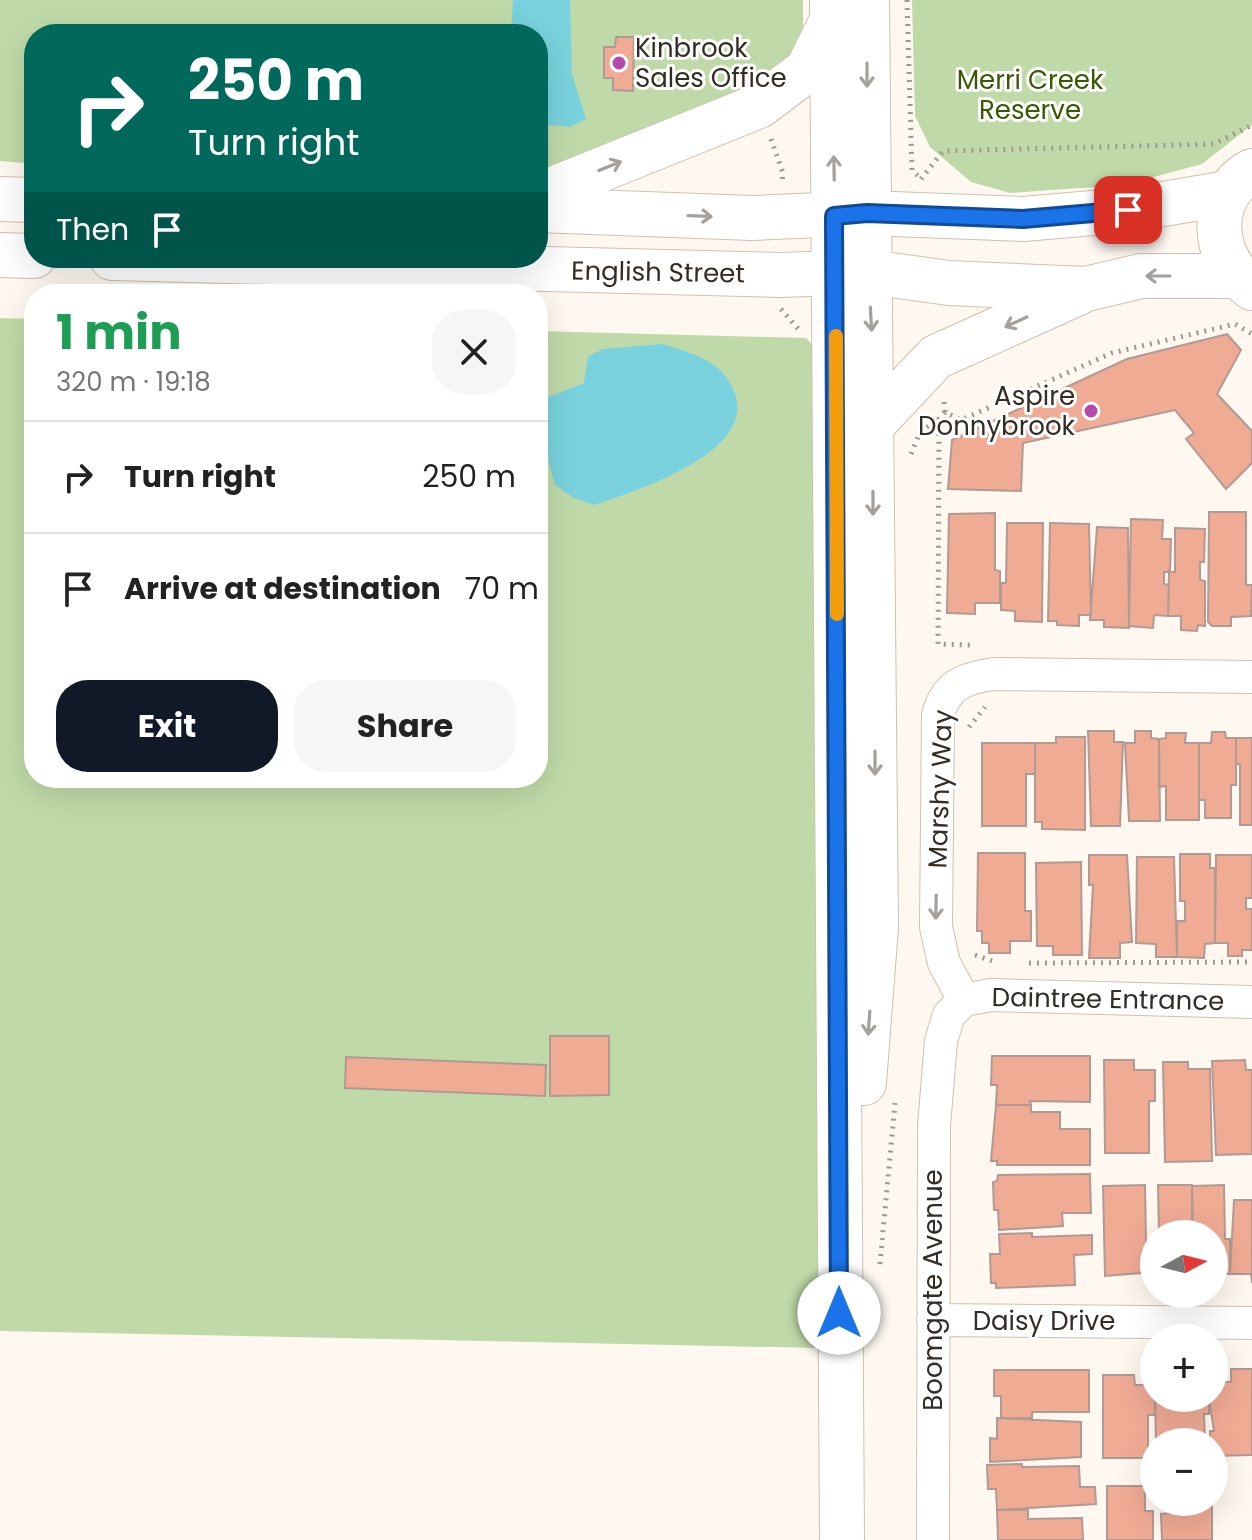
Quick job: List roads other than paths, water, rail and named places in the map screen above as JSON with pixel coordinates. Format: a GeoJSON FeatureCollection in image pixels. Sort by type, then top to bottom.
{"type":"FeatureCollection","features":[{"type":"Feature","properties":{"kind":"main road"},"geometry":{"type":"LineString","coordinates":[[843,7],[867,150],[850,214]]}},
{"type":"Feature","properties":{"kind":"main road"},"geometry":{"type":"LineString","coordinates":[[548,191],[759,106],[807,70],[843,7]]}},
{"type":"Feature","properties":{"kind":"main road"},"geometry":{"type":"LineString","coordinates":[[842,1540],[839,1344],[852,273],[843,7]]}},
{"type":"Feature","properties":{"kind":"main road"},"geometry":{"type":"LineString","coordinates":[[548,210],[752,218],[850,214],[927,198],[1023,219],[1128,210],[1240,182]]}},
{"type":"Feature","properties":{"kind":"main road"},"geometry":{"type":"LineString","coordinates":[[1240,182],[1220,214],[1218,236],[1224,258],[1244,282]]}},
{"type":"Feature","properties":{"kind":"main road"},"geometry":{"type":"LineString","coordinates":[[0,199],[24,200]]}},
{"type":"Feature","properties":{"kind":"main road"},"geometry":{"type":"LineString","coordinates":[[0,255],[24,256]]}},
{"type":"Feature","properties":{"kind":"main road","name":"English Street"},"geometry":{"type":"LineString","coordinates":[[548,267],[852,273],[949,283],[1086,289]]}},
{"type":"Feature","properties":{"kind":"main road"},"geometry":{"type":"LineString","coordinates":[[839,1344],[859,1161],[876,927],[872,425],[852,273]]}},
{"type":"Feature","properties":{"kind":"main road"},"geometry":{"type":"LineString","coordinates":[[872,425],[936,357],[1086,289],[1141,276],[1244,282]]}},
{"type":"Feature","properties":{"kind":"street","name":"Marshy Way"},"geometry":{"type":"LineString","coordinates":[[964,1000],[944,963],[936,927],[938,715],[943,697],[952,686],[971,677],[994,674],[1252,677]]}},
{"type":"Feature","properties":{"kind":"street","name":"Daintree Entrance"},"geometry":{"type":"LineString","coordinates":[[941,1041],[949,1015],[964,1000],[991,995],[1252,1002]]}},
{"type":"Feature","properties":{"kind":"street","name":"Boomgate Avenue"},"geometry":{"type":"LineString","coordinates":[[933,1540],[934,1126],[941,1041]]}},
{"type":"Feature","properties":{"kind":"street","name":"Daisy Drive"},"geometry":{"type":"LineString","coordinates":[[933,1320],[1252,1323]]}},
{"type":"Feature","properties":{"kind":"water"},"geometry":{"type":"Polygon","coordinates":[[[513,0],[570,0],[572,74],[586,119],[570,127],[548,125],[548,24],[512,24],[513,0]]]}},
{"type":"Feature","properties":{"kind":"water"},"geometry":{"type":"Polygon","coordinates":[[[663,344],[706,360],[730,382],[735,394],[736,415],[728,434],[689,466],[638,490],[595,505],[574,498],[555,485],[548,452],[548,397],[584,383],[588,356],[603,349],[663,344]]]}},
{"type":"Feature","properties":{"kind":"place","name":"Kinbrook Sales Office"},"geometry":{"type":"Point","coordinates":[619,63]}},
{"type":"Feature","properties":{"kind":"place","name":"Aspire Donnybrook"},"geometry":{"type":"Point","coordinates":[1091,411]}},
{"type":"Feature","properties":{"kind":"park label","name":"Merri Creek Reserve"},"geometry":{"type":"Point","coordinates":[1030,95]}}]}
